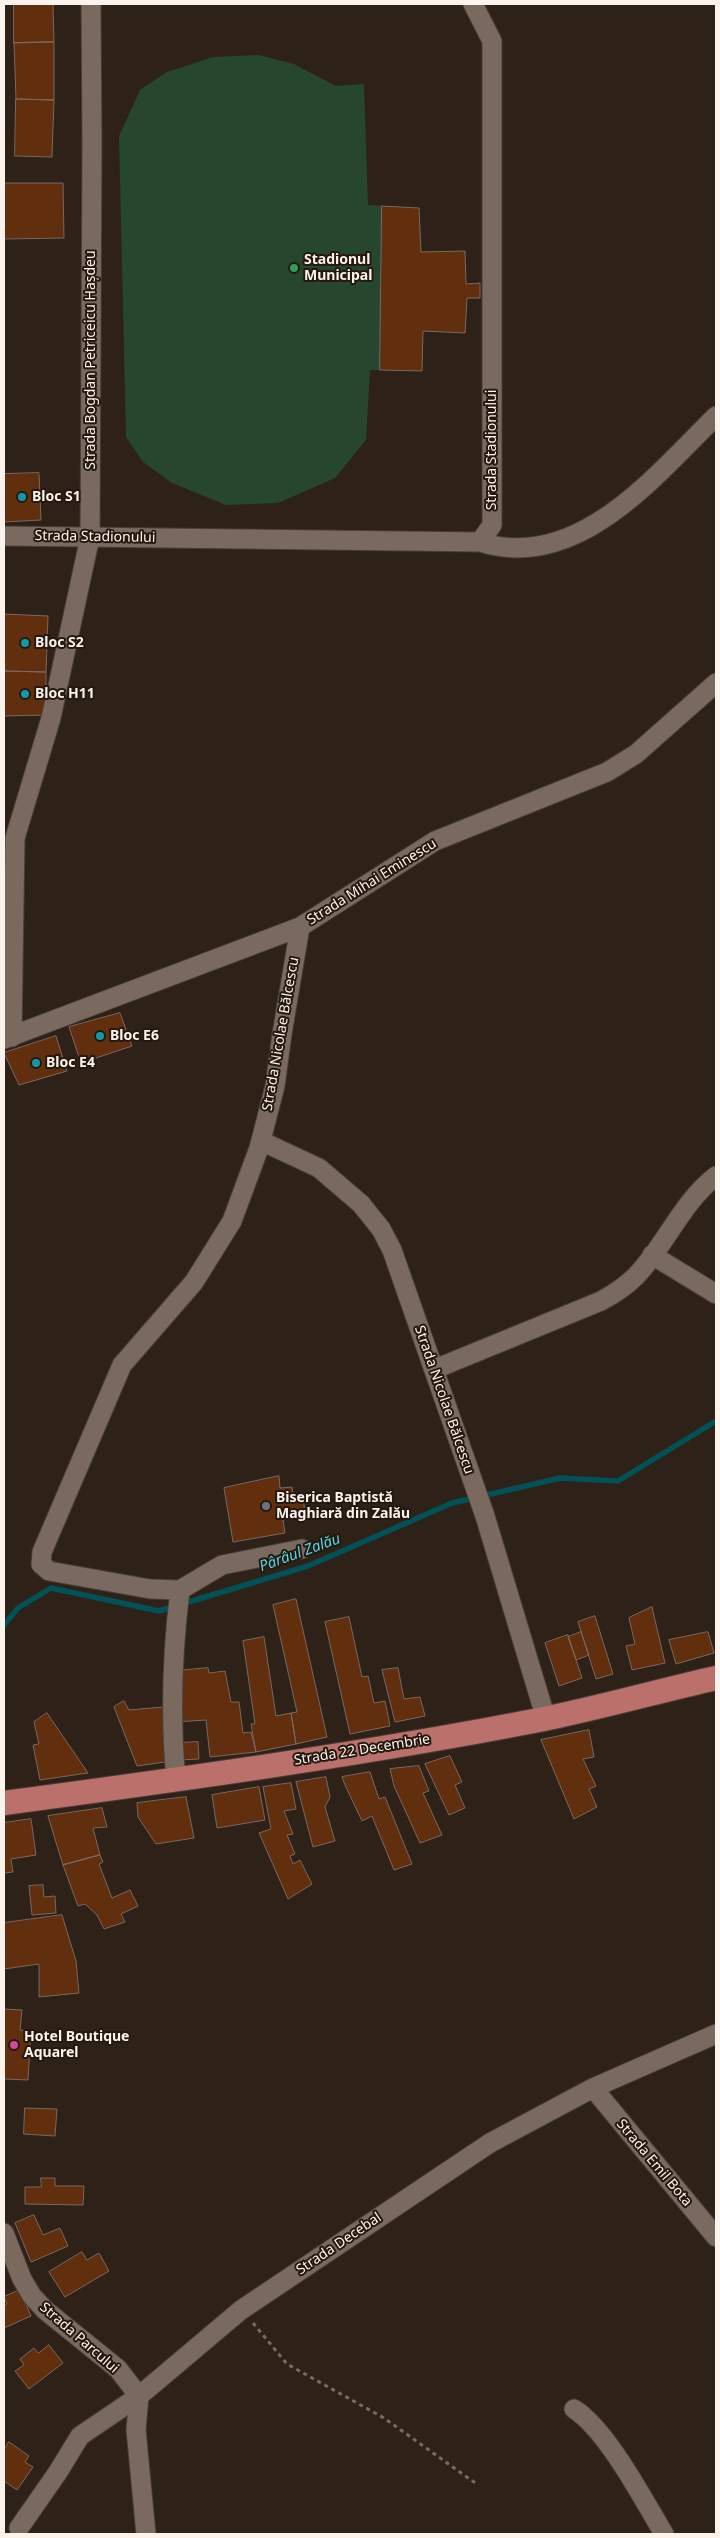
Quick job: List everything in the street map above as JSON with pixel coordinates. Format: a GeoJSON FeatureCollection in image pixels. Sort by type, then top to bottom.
{"type":"FeatureCollection","features":[{"type":"Feature","properties":{"kind":"main road","name":"Strada 22 Decembrie"},"geometry":{"type":"LineString","coordinates":[[4,1803],[176,1780],[373,1750],[546,1718],[716,1678]]}},
{"type":"Feature","properties":{"kind":"street","name":"Strada Bogdan Petriceicu Hașdeu"},"geometry":{"type":"LineString","coordinates":[[8,1038],[15,838],[51,718],[90,537],[91,4]]}},
{"type":"Feature","properties":{"kind":"street","name":"Strada Stadionului"},"geometry":{"type":"LineString","coordinates":[[4,536],[480,542],[492,525],[494,147],[492,41],[474,4]]}},
{"type":"Feature","properties":{"kind":"street"},"geometry":{"type":"LineString","coordinates":[[480,542],[496,547],[532,547],[556,543],[589,529],[649,483],[716,416]]}},
{"type":"Feature","properties":{"kind":"street","name":"Strada Mihai Eminescu"},"geometry":{"type":"LineString","coordinates":[[8,1038],[300,926],[435,841],[607,772],[636,754],[716,684]]}},
{"type":"Feature","properties":{"kind":"street","name":"Strada Nicolae Bălcescu"},"geometry":{"type":"LineString","coordinates":[[180,1590],[150,1589],[49,1570],[41,1564],[42,1552],[122,1365],[199,1274],[232,1221],[261,1141],[275,1086],[300,926]]}},
{"type":"Feature","properties":{"kind":"street","name":"Strada Nicolae Bălcescu"},"geometry":{"type":"LineString","coordinates":[[261,1141],[319,1168],[361,1204],[381,1229],[392,1250],[485,1516],[546,1718]]}},
{"type":"Feature","properties":{"kind":"street"},"geometry":{"type":"LineString","coordinates":[[435,1370],[601,1301],[622,1289],[637,1275],[694,1195],[716,1176]]}},
{"type":"Feature","properties":{"kind":"street"},"geometry":{"type":"LineString","coordinates":[[652,1255],[716,1294]]}},
{"type":"Feature","properties":{"kind":"street"},"geometry":{"type":"LineString","coordinates":[[176,1780],[172,1715],[175,1629],[180,1590],[222,1565],[302,1549]]}},
{"type":"Feature","properties":{"kind":"street","name":"Strada Decebal"},"geometry":{"type":"LineString","coordinates":[[19,2528],[58,2472],[80,2436],[139,2396],[242,2310],[490,2143],[593,2088],[716,2034]]}},
{"type":"Feature","properties":{"kind":"street","name":"Strada Emil Bota"},"geometry":{"type":"LineString","coordinates":[[593,2088],[716,2238]]}},
{"type":"Feature","properties":{"kind":"street","name":"Strada Parcului"},"geometry":{"type":"LineString","coordinates":[[4,2233],[22,2278],[32,2296],[44,2310],[118,2369],[139,2396]]}},
{"type":"Feature","properties":{"kind":"street"},"geometry":{"type":"LineString","coordinates":[[139,2396],[136,2430],[146,2534]]}},
{"type":"Feature","properties":{"kind":"street"},"geometry":{"type":"LineString","coordinates":[[574,2409],[587,2417],[622,2465],[664,2534]]}},
{"type":"Feature","properties":{"kind":"path"},"geometry":{"type":"LineString","coordinates":[[242,2310],[287,2364],[384,2418],[478,2485]]}},
{"type":"Feature","properties":{"kind":"green space","name":"Stadionul Municipal"},"geometry":{"type":"Polygon","coordinates":[[[258,55],[294,64],[336,86],[364,84],[368,205],[419,208],[421,252],[465,251],[466,284],[480,283],[480,298],[467,299],[465,333],[423,331],[422,371],[370,370],[366,440],[335,478],[278,503],[226,505],[172,483],[143,462],[126,437],[119,136],[140,90],[167,72],[213,57],[258,55]]]}},
{"type":"Feature","properties":{"kind":"building"},"geometry":{"type":"Polygon","coordinates":[[[14,4],[53,4],[54,42],[14,43],[14,4]]]}},
{"type":"Feature","properties":{"kind":"building"},"geometry":{"type":"Polygon","coordinates":[[[54,42],[54,100],[16,99],[14,43],[54,42]]]}},
{"type":"Feature","properties":{"kind":"building"},"geometry":{"type":"Polygon","coordinates":[[[16,99],[54,100],[52,157],[15,156],[16,99]]]}},
{"type":"Feature","properties":{"kind":"building"},"geometry":{"type":"Polygon","coordinates":[[[4,183],[63,183],[64,238],[4,239],[4,183]]]}},
{"type":"Feature","properties":{"kind":"building"},"geometry":{"type":"Polygon","coordinates":[[[382,206],[419,208],[421,252],[465,251],[466,284],[480,283],[480,298],[467,298],[465,333],[423,331],[422,371],[380,370],[382,206]]]}},
{"type":"Feature","properties":{"kind":"building","name":"Bloc S1"},"geometry":{"type":"Polygon","coordinates":[[[39,473],[41,520],[4,522],[4,474],[39,473]]]}},
{"type":"Feature","properties":{"kind":"building","name":"Bloc S2"},"geometry":{"type":"Polygon","coordinates":[[[4,614],[48,616],[46,672],[4,671],[4,614]]]}},
{"type":"Feature","properties":{"kind":"building","name":"Bloc H11"},"geometry":{"type":"Polygon","coordinates":[[[4,671],[46,672],[46,715],[4,716],[4,671]]]}},
{"type":"Feature","properties":{"kind":"building","name":"Bloc E6"},"geometry":{"type":"Polygon","coordinates":[[[120,1013],[132,1046],[81,1063],[69,1027],[120,1013]]]}},
{"type":"Feature","properties":{"kind":"building","name":"Bloc E4"},"geometry":{"type":"Polygon","coordinates":[[[56,1036],[67,1071],[19,1085],[4,1053],[56,1036]]]}},
{"type":"Feature","properties":{"kind":"building","name":"Biserica Baptistă Maghiară din Zalău"},"geometry":{"type":"Polygon","coordinates":[[[279,1476],[280,1488],[292,1487],[293,1495],[303,1493],[305,1516],[283,1520],[285,1533],[233,1542],[224,1488],[279,1476]]]}},
{"type":"Feature","properties":{"kind":"building"},"geometry":{"type":"Polygon","coordinates":[[[296,1599],[327,1737],[296,1744],[291,1713],[297,1712],[273,1605],[296,1599]]]}},
{"type":"Feature","properties":{"kind":"building"},"geometry":{"type":"Polygon","coordinates":[[[652,1607],[665,1663],[632,1670],[626,1646],[635,1644],[629,1618],[652,1607]]]}},
{"type":"Feature","properties":{"kind":"building"},"geometry":{"type":"Polygon","coordinates":[[[595,1616],[613,1674],[596,1679],[578,1622],[595,1616]]]}},
{"type":"Feature","properties":{"kind":"building"},"geometry":{"type":"Polygon","coordinates":[[[349,1617],[362,1677],[368,1676],[374,1703],[385,1701],[390,1726],[350,1734],[325,1622],[349,1617]]]}},
{"type":"Feature","properties":{"kind":"building"},"geometry":{"type":"Polygon","coordinates":[[[581,1632],[589,1655],[576,1660],[568,1637],[581,1632]]]}},
{"type":"Feature","properties":{"kind":"building"},"geometry":{"type":"Polygon","coordinates":[[[708,1632],[714,1653],[676,1664],[669,1640],[708,1632]]]}},
{"type":"Feature","properties":{"kind":"building"},"geometry":{"type":"Polygon","coordinates":[[[568,1635],[582,1678],[559,1686],[545,1643],[568,1635]]]}},
{"type":"Feature","properties":{"kind":"building"},"geometry":{"type":"Polygon","coordinates":[[[264,1637],[276,1716],[291,1713],[296,1744],[256,1752],[251,1724],[255,1724],[243,1641],[264,1637]]]}},
{"type":"Feature","properties":{"kind":"building"},"geometry":{"type":"Polygon","coordinates":[[[208,1668],[209,1673],[225,1671],[231,1702],[239,1702],[243,1733],[251,1732],[256,1752],[210,1757],[206,1720],[175,1722],[177,1671],[208,1668]]]}},
{"type":"Feature","properties":{"kind":"building"},"geometry":{"type":"Polygon","coordinates":[[[398,1668],[404,1699],[420,1697],[425,1716],[395,1722],[382,1670],[398,1668]]]}},
{"type":"Feature","properties":{"kind":"building"},"geometry":{"type":"Polygon","coordinates":[[[124,1701],[129,1710],[163,1707],[165,1762],[137,1766],[114,1707],[124,1701]]]}},
{"type":"Feature","properties":{"kind":"building"},"geometry":{"type":"Polygon","coordinates":[[[47,1713],[88,1773],[40,1780],[33,1745],[39,1744],[34,1722],[47,1713]]]}},
{"type":"Feature","properties":{"kind":"building"},"geometry":{"type":"Polygon","coordinates":[[[589,1730],[594,1757],[583,1759],[596,1786],[589,1789],[597,1807],[574,1819],[541,1740],[589,1730]]]}},
{"type":"Feature","properties":{"kind":"building"},"geometry":{"type":"Polygon","coordinates":[[[198,1742],[199,1759],[180,1760],[179,1743],[198,1742]]]}},
{"type":"Feature","properties":{"kind":"building"},"geometry":{"type":"Polygon","coordinates":[[[450,1756],[462,1782],[455,1785],[465,1808],[449,1815],[425,1764],[450,1756]]]}},
{"type":"Feature","properties":{"kind":"building"},"geometry":{"type":"Polygon","coordinates":[[[419,1766],[429,1791],[423,1793],[442,1835],[420,1843],[394,1786],[390,1769],[419,1766]]]}},
{"type":"Feature","properties":{"kind":"building"},"geometry":{"type":"Polygon","coordinates":[[[370,1772],[379,1799],[385,1797],[412,1864],[394,1870],[372,1816],[362,1821],[342,1777],[370,1772]]]}},
{"type":"Feature","properties":{"kind":"building"},"geometry":{"type":"Polygon","coordinates":[[[326,1777],[330,1797],[325,1807],[335,1841],[313,1847],[296,1782],[326,1777]]]}},
{"type":"Feature","properties":{"kind":"building"},"geometry":{"type":"Polygon","coordinates":[[[291,1783],[296,1809],[284,1811],[293,1834],[287,1835],[295,1854],[290,1856],[293,1864],[300,1860],[312,1884],[288,1899],[259,1833],[271,1829],[263,1787],[291,1783]]]}},
{"type":"Feature","properties":{"kind":"building"},"geometry":{"type":"Polygon","coordinates":[[[259,1787],[265,1820],[217,1828],[212,1795],[259,1787]]]}},
{"type":"Feature","properties":{"kind":"building"},"geometry":{"type":"Polygon","coordinates":[[[186,1797],[194,1838],[156,1844],[138,1817],[137,1803],[186,1797]]]}},
{"type":"Feature","properties":{"kind":"building"},"geometry":{"type":"Polygon","coordinates":[[[102,1808],[107,1827],[93,1828],[100,1855],[63,1865],[48,1816],[102,1808]]]}},
{"type":"Feature","properties":{"kind":"building"},"geometry":{"type":"Polygon","coordinates":[[[31,1819],[36,1855],[11,1859],[13,1872],[4,1873],[4,1823],[31,1819]]]}},
{"type":"Feature","properties":{"kind":"building"},"geometry":{"type":"Polygon","coordinates":[[[100,1855],[103,1862],[99,1864],[112,1898],[130,1890],[138,1906],[121,1914],[125,1922],[104,1929],[97,1915],[85,1904],[78,1906],[63,1865],[100,1855]]]}},
{"type":"Feature","properties":{"kind":"building"},"geometry":{"type":"Polygon","coordinates":[[[43,1885],[44,1897],[55,1896],[56,1913],[32,1915],[29,1886],[43,1885]]]}},
{"type":"Feature","properties":{"kind":"building"},"geometry":{"type":"Polygon","coordinates":[[[62,1915],[76,1961],[79,1993],[39,1997],[39,1964],[4,1969],[4,1923],[62,1915]]]}},
{"type":"Feature","properties":{"kind":"building"},"geometry":{"type":"Polygon","coordinates":[[[4,2009],[22,2010],[20,2030],[31,2031],[28,2080],[4,2079],[4,2009]]]}},
{"type":"Feature","properties":{"kind":"building"},"geometry":{"type":"Polygon","coordinates":[[[25,2108],[57,2109],[55,2136],[24,2134],[25,2108]]]}},
{"type":"Feature","properties":{"kind":"building"},"geometry":{"type":"Polygon","coordinates":[[[41,2178],[55,2178],[55,2186],[84,2186],[83,2205],[25,2204],[25,2187],[41,2187],[41,2178]]]}},
{"type":"Feature","properties":{"kind":"building"},"geometry":{"type":"Polygon","coordinates":[[[34,2215],[43,2235],[60,2228],[68,2246],[31,2262],[15,2223],[34,2215]]]}},
{"type":"Feature","properties":{"kind":"building"},"geometry":{"type":"Polygon","coordinates":[[[82,2252],[87,2260],[99,2253],[109,2271],[65,2297],[49,2272],[82,2252]]]}},
{"type":"Feature","properties":{"kind":"building"},"geometry":{"type":"Polygon","coordinates":[[[20,2290],[31,2316],[4,2328],[4,2306],[7,2304],[4,2297],[20,2290]]]}},
{"type":"Feature","properties":{"kind":"building"},"geometry":{"type":"Polygon","coordinates":[[[49,2345],[63,2363],[29,2389],[15,2371],[24,2365],[20,2359],[34,2348],[38,2353],[49,2345]]]}},
{"type":"Feature","properties":{"kind":"building"},"geometry":{"type":"Polygon","coordinates":[[[9,2442],[29,2456],[25,2462],[33,2467],[17,2490],[4,2481],[4,2450],[9,2442]]]}},
{"type":"Feature","properties":{"kind":"waterway","name":"Pârâul Zalău"},"geometry":{"type":"LineString","coordinates":[[4,1625],[18,1608],[51,1588],[159,1611],[308,1566],[452,1503],[560,1478],[618,1481],[716,1421]]}},
{"type":"Feature","properties":{"kind":"place","name":"Stadionul Municipal"},"geometry":{"type":"Point","coordinates":[294,268]}},
{"type":"Feature","properties":{"kind":"place","name":"Bloc S1"},"geometry":{"type":"Point","coordinates":[22,497]}},
{"type":"Feature","properties":{"kind":"place","name":"Bloc S2"},"geometry":{"type":"Point","coordinates":[25,643]}},
{"type":"Feature","properties":{"kind":"place","name":"Bloc H11"},"geometry":{"type":"Point","coordinates":[25,694]}},
{"type":"Feature","properties":{"kind":"place","name":"Bloc E6"},"geometry":{"type":"Point","coordinates":[100,1036]}},
{"type":"Feature","properties":{"kind":"place","name":"Bloc E4"},"geometry":{"type":"Point","coordinates":[36,1063]}},
{"type":"Feature","properties":{"kind":"place","name":"Biserica Baptistă Maghiară din Zalău"},"geometry":{"type":"Point","coordinates":[266,1506]}},
{"type":"Feature","properties":{"kind":"place","name":"Hotel Boutique Aquarel"},"geometry":{"type":"Point","coordinates":[14,2045]}}]}
